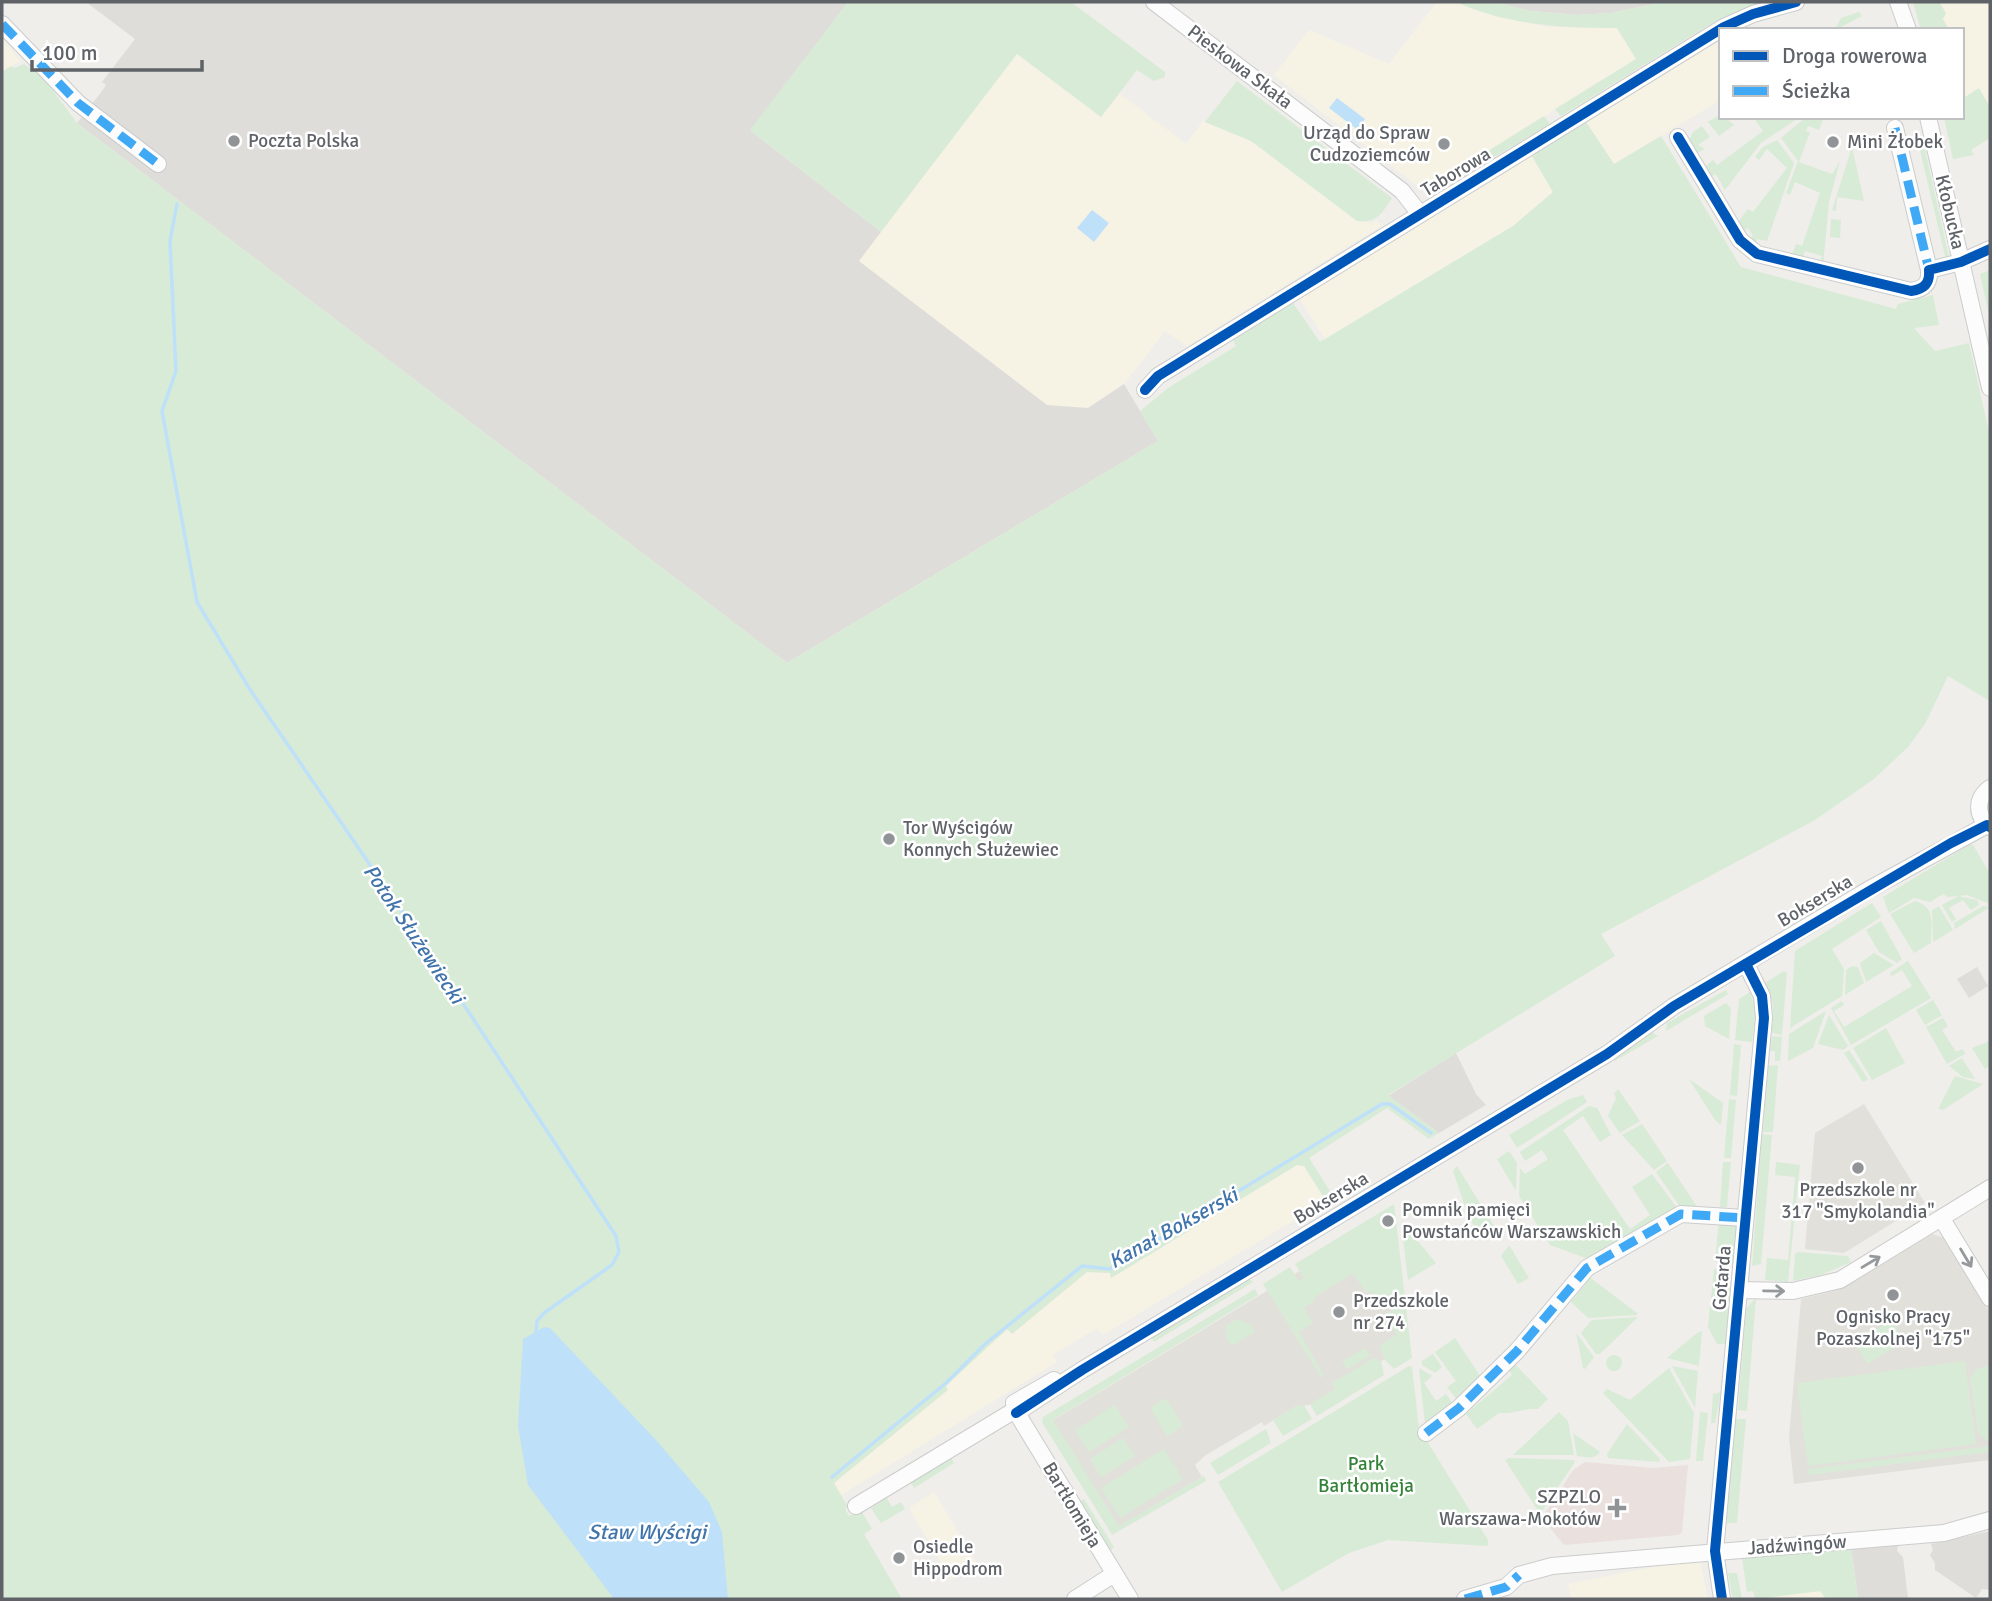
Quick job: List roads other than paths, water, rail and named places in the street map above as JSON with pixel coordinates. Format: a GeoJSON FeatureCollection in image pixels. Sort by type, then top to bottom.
{"type":"FeatureCollection","features":[{"type":"Feature","properties":{"kind":"street","name":"Pieskowa Skała"},"geometry":{"type":"LineString","coordinates":[[1154,2],[1402,191],[1420,214]]}},
{"type":"Feature","properties":{"kind":"street","name":"Taborowa"},"geometry":{"type":"LineString","coordinates":[[1722,28],[1753,14],[1796,2]]}},
{"type":"Feature","properties":{"kind":"street"},"geometry":{"type":"LineString","coordinates":[[1898,2],[1907,28]]}},
{"type":"Feature","properties":{"kind":"street"},"geometry":{"type":"LineString","coordinates":[[2,24],[78,103],[158,164]]}},
{"type":"Feature","properties":{"kind":"street","name":"Taborowa"},"geometry":{"type":"LineString","coordinates":[[1145,390],[1158,376],[1719,30]]}},
{"type":"Feature","properties":{"kind":"street","name":"Kłobucka"},"geometry":{"type":"LineString","coordinates":[[1928,119],[1990,385]]}},
{"type":"Feature","properties":{"kind":"street"},"geometry":{"type":"LineString","coordinates":[[1678,137],[1740,240],[1750,251],[1898,290],[1911,291],[1926,286],[1930,279],[1895,128]]}},
{"type":"Feature","properties":{"kind":"street"},"geometry":{"type":"LineString","coordinates":[[1929,270],[1961,262],[1990,249]]}},
{"type":"Feature","properties":{"kind":"street"},"geometry":{"type":"LineString","coordinates":[[1985,821],[1980,800],[1990,787]]}},
{"type":"Feature","properties":{"kind":"street","name":"Bokserska"},"geometry":{"type":"LineString","coordinates":[[856,1506],[1015,1411],[1016,1401],[1027,1393],[1082,1370],[1607,1054],[1663,1012],[1985,821]]}},
{"type":"Feature","properties":{"kind":"street","name":"Gotarda"},"geometry":{"type":"LineString","coordinates":[[1722,1599],[1715,1551],[1764,1010],[1760,992],[1746,964]]}},
{"type":"Feature","properties":{"kind":"street"},"geometry":{"type":"LineString","coordinates":[[1739,1290],[1786,1292],[1830,1283],[1863,1267],[1990,1188]]}},
{"type":"Feature","properties":{"kind":"street"},"geometry":{"type":"LineString","coordinates":[[1426,1433],[1459,1408],[1517,1352],[1587,1268],[1681,1214],[1745,1218]]}},
{"type":"Feature","properties":{"kind":"street"},"geometry":{"type":"LineString","coordinates":[[1942,1219],[1990,1298]]}},
{"type":"Feature","properties":{"kind":"street","name":"Bartłomieja"},"geometry":{"type":"LineString","coordinates":[[1015,1411],[1130,1599]]}},
{"type":"Feature","properties":{"kind":"street","name":"Jadźwingów"},"geometry":{"type":"LineString","coordinates":[[1465,1599],[1506,1587],[1519,1575],[1552,1566],[1944,1533],[1990,1520]]}},
{"type":"Feature","properties":{"kind":"street"},"geometry":{"type":"LineString","coordinates":[[1075,1599],[1114,1574]]}},
{"type":"Feature","properties":{"kind":"water"},"geometry":{"type":"Polygon","coordinates":[[[1337,98],[1365,119],[1358,130],[1329,108],[1337,98]]]}},
{"type":"Feature","properties":{"kind":"water"},"geometry":{"type":"Polygon","coordinates":[[[1092,210],[1109,223],[1094,242],[1077,228],[1092,210]]]}},
{"type":"Feature","properties":{"kind":"water","name":"Staw Wyścigi"},"geometry":{"type":"Polygon","coordinates":[[[544,1327],[550,1328],[656,1440],[709,1502],[722,1532],[728,1599],[614,1599],[528,1485],[518,1426],[523,1339],[544,1327]]]}},
{"type":"Feature","properties":{"kind":"waterway","name":"Potok Służewiecki"},"geometry":{"type":"LineString","coordinates":[[177,204],[170,241],[176,371],[162,411],[197,602],[249,688],[420,938],[616,1236],[619,1252],[612,1265],[544,1313],[537,1321],[536,1334]]}},
{"type":"Feature","properties":{"kind":"waterway","name":"Kanał Bokserski"},"geometry":{"type":"LineString","coordinates":[[832,1477],[946,1383],[985,1344],[1082,1266],[1110,1269],[1382,1104],[1390,1104],[1431,1133]]}},
{"type":"Feature","properties":{"kind":"place","name":"Poczta Polska"},"geometry":{"type":"Point","coordinates":[234,141]}},
{"type":"Feature","properties":{"kind":"place","name":"Mini Żłobek"},"geometry":{"type":"Point","coordinates":[1833,142]}},
{"type":"Feature","properties":{"kind":"place","name":"Urząd do Spraw Cudzoziemców"},"geometry":{"type":"Point","coordinates":[1444,144]}},
{"type":"Feature","properties":{"kind":"place","name":"Tor Wyścigów Konnych Służewiec"},"geometry":{"type":"Point","coordinates":[889,839]}},
{"type":"Feature","properties":{"kind":"place","name":"Przedszkole nr 317 \"Smykolandia\""},"geometry":{"type":"Point","coordinates":[1858,1168]}},
{"type":"Feature","properties":{"kind":"place","name":"Pomnik pamięci Powstańców Warszawskich"},"geometry":{"type":"Point","coordinates":[1388,1221]}},
{"type":"Feature","properties":{"kind":"place","name":"Ognisko Pracy Pozaszkolnej \"175\""},"geometry":{"type":"Point","coordinates":[1893,1295]}},
{"type":"Feature","properties":{"kind":"place","name":"Przedszkole nr 274"},"geometry":{"type":"Point","coordinates":[1339,1312]}},
{"type":"Feature","properties":{"kind":"place","name":"SZPZLO Warszawa-Mokotów"},"geometry":{"type":"Point","coordinates":[1617,1508]}},
{"type":"Feature","properties":{"kind":"place","name":"Osiedle Hippodrom"},"geometry":{"type":"Point","coordinates":[899,1558]}},
{"type":"Feature","properties":{"kind":"park label","name":"Park Bartłomieja"},"geometry":{"type":"Point","coordinates":[1366,1475]}}]}
